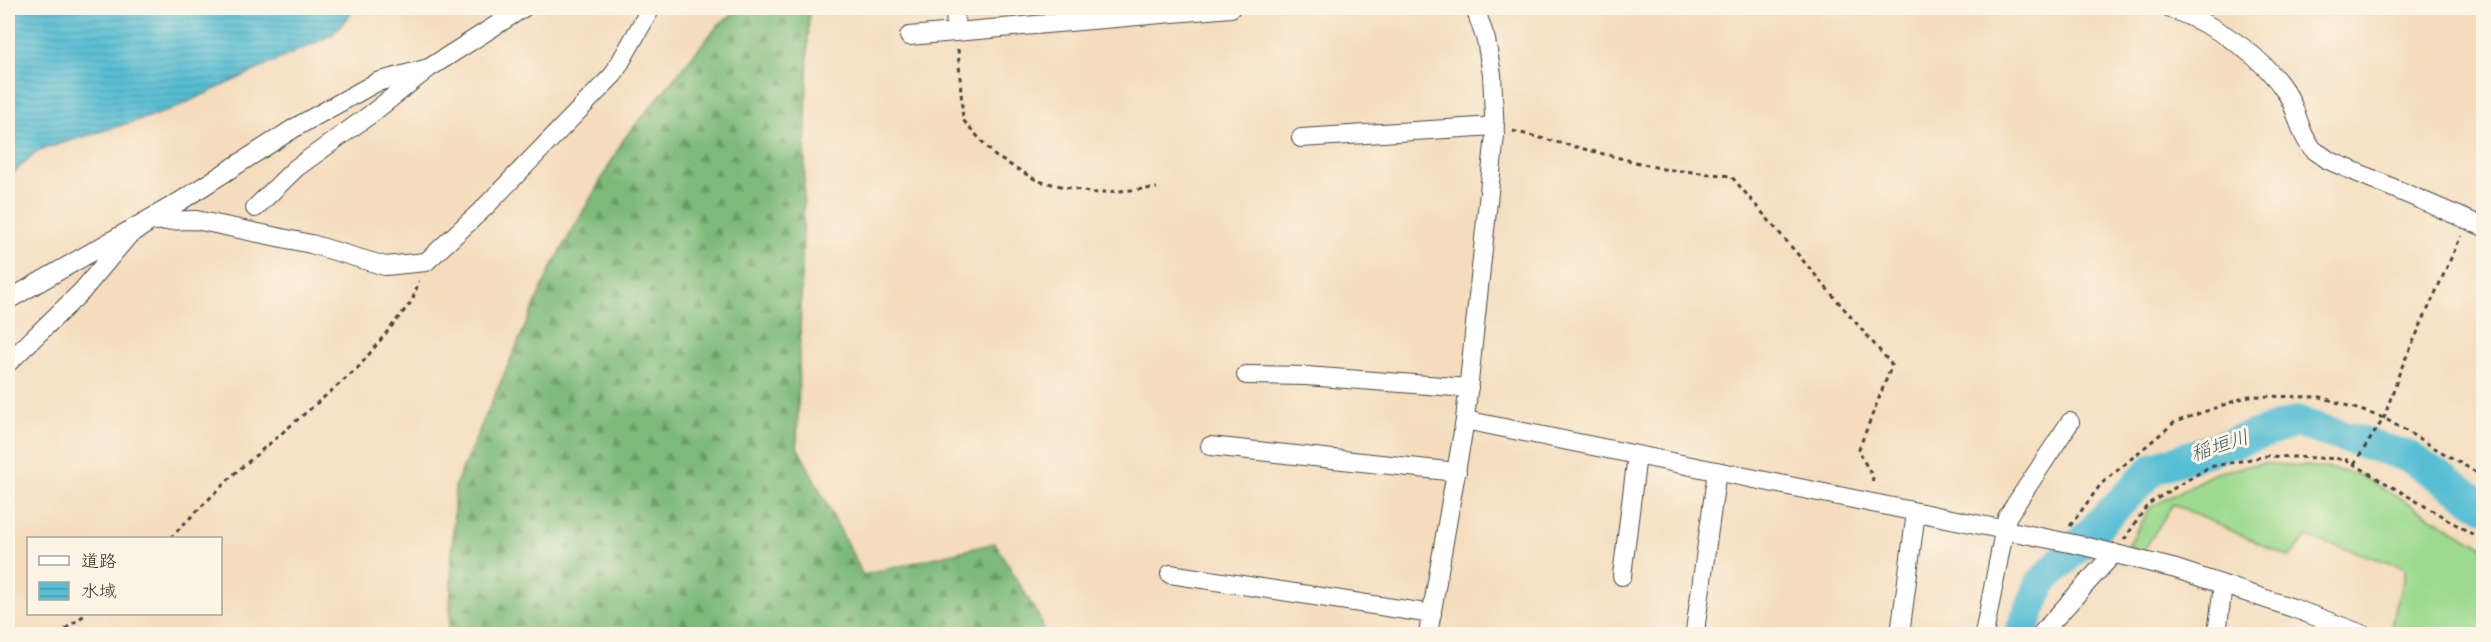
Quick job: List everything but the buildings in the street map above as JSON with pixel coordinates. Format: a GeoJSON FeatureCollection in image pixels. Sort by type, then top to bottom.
{"type":"FeatureCollection","features":[{"type":"Feature","properties":{"kind":"street"},"geometry":{"type":"LineString","coordinates":[[255,208],[296,168],[371,114],[429,68],[523,8]]}},
{"type":"Feature","properties":{"kind":"street"},"geometry":{"type":"LineString","coordinates":[[8,363],[82,291],[128,236],[151,221],[196,220],[311,244],[385,266],[426,262],[484,208],[613,75],[651,8]]}},
{"type":"Feature","properties":{"kind":"street"},"geometry":{"type":"LineString","coordinates":[[955,8],[956,32]]}},
{"type":"Feature","properties":{"kind":"street"},"geometry":{"type":"LineString","coordinates":[[909,36],[1231,8]]}},
{"type":"Feature","properties":{"kind":"street"},"geometry":{"type":"LineString","coordinates":[[1428,634],[1465,420],[1495,126],[1492,74],[1486,40],[1475,8]]}},
{"type":"Feature","properties":{"kind":"street"},"geometry":{"type":"LineString","coordinates":[[2170,8],[2197,18],[2251,51],[2288,95],[2304,134],[2313,148],[2328,160],[2476,223]]}},
{"type":"Feature","properties":{"kind":"street"},"geometry":{"type":"LineString","coordinates":[[8,300],[179,202],[296,127],[357,93],[377,82],[429,68]]}},
{"type":"Feature","properties":{"kind":"street"},"geometry":{"type":"LineString","coordinates":[[1301,138],[1495,126]]}},
{"type":"Feature","properties":{"kind":"street"},"geometry":{"type":"LineString","coordinates":[[1246,375],[1306,376],[1469,388]]}},
{"type":"Feature","properties":{"kind":"street"},"geometry":{"type":"LineString","coordinates":[[1465,420],[2059,540],[2176,569],[2362,634]]}},
{"type":"Feature","properties":{"kind":"street"},"geometry":{"type":"LineString","coordinates":[[1984,634],[2007,517],[2070,422]]}},
{"type":"Feature","properties":{"kind":"street"},"geometry":{"type":"LineString","coordinates":[[1210,446],[1457,472]]}},
{"type":"Feature","properties":{"kind":"street"},"geometry":{"type":"LineString","coordinates":[[1622,576],[1637,455]]}},
{"type":"Feature","properties":{"kind":"street"},"geometry":{"type":"LineString","coordinates":[[1695,631],[1717,471]]}},
{"type":"Feature","properties":{"kind":"street"},"geometry":{"type":"LineString","coordinates":[[1899,634],[1916,512]]}},
{"type":"Feature","properties":{"kind":"street"},"geometry":{"type":"LineString","coordinates":[[2041,634],[2114,554]]}},
{"type":"Feature","properties":{"kind":"street"},"geometry":{"type":"LineString","coordinates":[[1170,574],[1432,614]]}},
{"type":"Feature","properties":{"kind":"street"},"geometry":{"type":"LineString","coordinates":[[2217,634],[2223,585]]}},
{"type":"Feature","properties":{"kind":"path"},"geometry":{"type":"LineString","coordinates":[[956,32],[963,120],[995,156],[1038,181],[1093,193],[1157,188]]}},
{"type":"Feature","properties":{"kind":"path"},"geometry":{"type":"LineString","coordinates":[[1495,126],[1663,169],[1731,176],[1892,364],[1858,451],[1873,477],[1871,502]]}},
{"type":"Feature","properties":{"kind":"path"},"geometry":{"type":"LineString","coordinates":[[2354,464],[2384,418],[2400,371],[2476,223]]}},
{"type":"Feature","properties":{"kind":"path"},"geometry":{"type":"LineString","coordinates":[[171,537],[235,473],[357,369],[412,301],[426,262]]}},
{"type":"Feature","properties":{"kind":"path"},"geometry":{"type":"LineString","coordinates":[[2059,540],[2101,484],[2175,422],[2249,396],[2321,397],[2384,418],[2484,477]]}},
{"type":"Feature","properties":{"kind":"path"},"geometry":{"type":"LineString","coordinates":[[2114,554],[2148,504],[2209,467],[2267,456],[2345,459],[2484,541]]}},
{"type":"Feature","properties":{"kind":"path"},"geometry":{"type":"LineString","coordinates":[[58,634],[85,615]]}},
{"type":"Feature","properties":{"kind":"green space"},"geometry":{"type":"Polygon","coordinates":[[[743,8],[809,8],[797,446],[863,575],[995,543],[1040,619],[1043,634],[449,634],[455,486],[550,270],[624,139],[719,24],[743,8]]]}},
{"type":"Feature","properties":{"kind":"green space"},"geometry":{"type":"Polygon","coordinates":[[[2262,463],[2325,468],[2359,475],[2483,547],[2483,634],[2389,634],[2406,568],[2307,537],[2289,557],[2173,504],[2144,550],[2128,546],[2151,507],[2215,473],[2262,463]]]}},
{"type":"Feature","properties":{"kind":"water"},"geometry":{"type":"Polygon","coordinates":[[[8,8],[356,8],[332,35],[168,111],[37,151],[8,178],[8,8]]]}},
{"type":"Feature","properties":{"kind":"waterway","name":"稲垣川"},"geometry":{"type":"LineString","coordinates":[[2020,634],[2041,583],[2154,468],[2296,422],[2409,457],[2484,506]]}}]}
